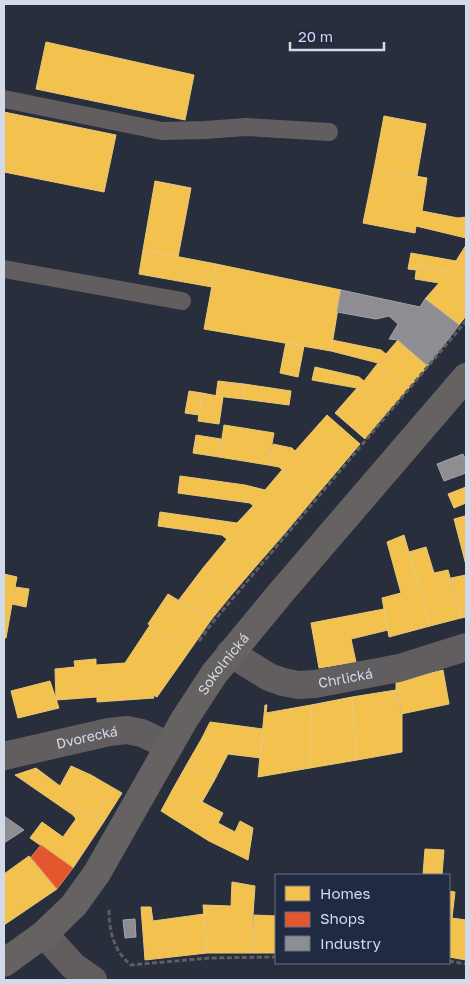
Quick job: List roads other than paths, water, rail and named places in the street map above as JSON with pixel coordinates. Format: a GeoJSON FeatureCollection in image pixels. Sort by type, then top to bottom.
{"type":"FeatureCollection","features":[{"type":"Feature","properties":{"kind":"main road","name":"Sokolnická"},"geometry":{"type":"LineString","coordinates":[[4,963],[44,934],[74,905],[97,873],[198,696],[230,653],[466,377]]}},
{"type":"Feature","properties":{"kind":"street","name":"Chrlická"},"geometry":{"type":"LineString","coordinates":[[230,653],[269,677],[298,685],[315,684],[399,668],[466,647]]}},
{"type":"Feature","properties":{"kind":"street","name":"Dvorecká"},"geometry":{"type":"LineString","coordinates":[[4,756],[109,732],[127,730],[142,733],[169,746]]}},
{"type":"Feature","properties":{"kind":"street"},"geometry":{"type":"LineString","coordinates":[[44,934],[73,966],[93,980]]}},
{"type":"Feature","properties":{"kind":"lane"},"geometry":{"type":"LineString","coordinates":[[4,99],[162,131],[246,127],[329,132]]}},
{"type":"Feature","properties":{"kind":"lane"},"geometry":{"type":"LineString","coordinates":[[4,269],[182,301]]}}]}
